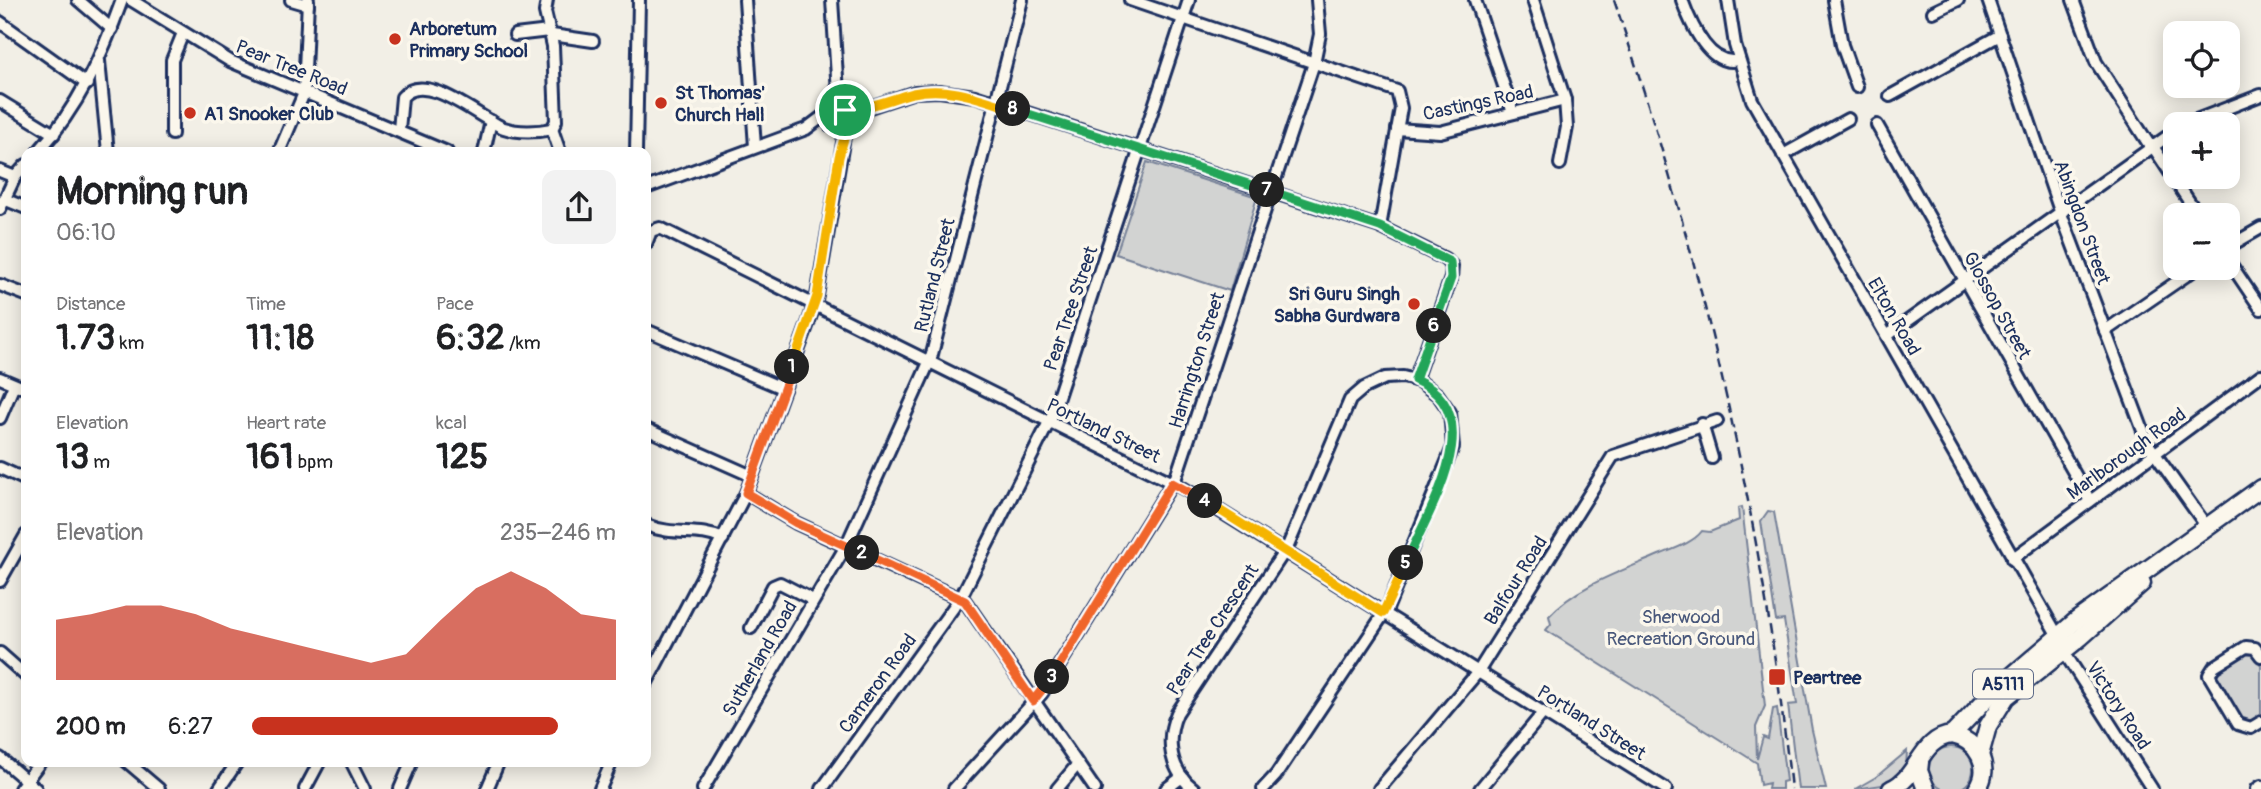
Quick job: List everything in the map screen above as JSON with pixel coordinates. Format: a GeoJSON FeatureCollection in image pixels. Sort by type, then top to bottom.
{"type":"FeatureCollection","features":[{"type":"Feature","properties":{"kind":"highway","name":"A5111"},"geometry":{"type":"LineString","coordinates":[[1891,789],[1911,776],[1932,744],[1952,736],[1992,693],[2061,645],[2141,584],[2158,565],[2261,488]]}},
{"type":"Feature","properties":{"kind":"highway","name":"A5111"},"geometry":{"type":"LineString","coordinates":[[1977,789],[1984,772],[1980,755],[1988,726],[2006,697],[2061,645]]}},
{"type":"Feature","properties":{"kind":"highway"},"geometry":{"type":"LineString","coordinates":[[1952,736],[1968,741],[1980,755]]}},
{"type":"Feature","properties":{"kind":"highway"},"geometry":{"type":"LineString","coordinates":[[1920,762],[1919,771],[1926,789]]}},
{"type":"Feature","properties":{"kind":"street"},"geometry":{"type":"LineString","coordinates":[[78,0],[112,29]]}},
{"type":"Feature","properties":{"kind":"street"},"geometry":{"type":"LineString","coordinates":[[42,147],[87,84],[99,61],[122,0]]}},
{"type":"Feature","properties":{"kind":"street","name":"Pear Tree Road"},"geometry":{"type":"LineString","coordinates":[[131,0],[230,61],[436,147]]}},
{"type":"Feature","properties":{"kind":"street"},"geometry":{"type":"LineString","coordinates":[[281,147],[303,93],[308,2],[291,0]]}},
{"type":"Feature","properties":{"kind":"street"},"geometry":{"type":"LineString","coordinates":[[547,0],[545,12],[550,33],[556,121],[552,129],[558,147]]}},
{"type":"Feature","properties":{"kind":"street"},"geometry":{"type":"LineString","coordinates":[[636,147],[639,0]]}},
{"type":"Feature","properties":{"kind":"street"},"geometry":{"type":"LineString","coordinates":[[745,0],[755,147]]}},
{"type":"Feature","properties":{"kind":"street"},"geometry":{"type":"LineString","coordinates":[[651,675],[746,493],[815,304],[839,157],[849,116],[842,109],[832,0]]}},
{"type":"Feature","properties":{"kind":"street","name":"Rutland Street"},"geometry":{"type":"LineString","coordinates":[[846,546],[929,362],[1021,0]]}},
{"type":"Feature","properties":{"kind":"street"},"geometry":{"type":"LineString","coordinates":[[1130,0],[1397,91],[1402,102],[1380,227]]}},
{"type":"Feature","properties":{"kind":"street","name":"Pear Tree Street"},"geometry":{"type":"LineString","coordinates":[[961,597],[1049,422],[1098,283],[1189,0]]}},
{"type":"Feature","properties":{"kind":"street","name":"Harrington Street"},"geometry":{"type":"LineString","coordinates":[[954,789],[1042,694],[1172,483],[1314,63],[1320,34],[1317,0]]}},
{"type":"Feature","properties":{"kind":"street"},"geometry":{"type":"LineString","coordinates":[[1475,0],[1513,113]]}},
{"type":"Feature","properties":{"kind":"street"},"geometry":{"type":"LineString","coordinates":[[1533,0],[1565,100],[1567,127],[1560,164]]}},
{"type":"Feature","properties":{"kind":"street"},"geometry":{"type":"LineString","coordinates":[[1682,0],[1695,28],[1714,54],[1726,61],[1739,60]]}},
{"type":"Feature","properties":{"kind":"street","name":"Elton Road"},"geometry":{"type":"LineString","coordinates":[[1728,0],[1748,92],[1888,335],[2061,645]]}},
{"type":"Feature","properties":{"kind":"street"},"geometry":{"type":"LineString","coordinates":[[1833,0],[1842,45],[1857,87]]}},
{"type":"Feature","properties":{"kind":"street"},"geometry":{"type":"LineString","coordinates":[[1937,6],[1958,0]]}},
{"type":"Feature","properties":{"kind":"street","name":"Abingdon Street"},"geometry":{"type":"LineString","coordinates":[[1988,0],[2060,211],[2154,453],[2207,527]]}},
{"type":"Feature","properties":{"kind":"street"},"geometry":{"type":"LineString","coordinates":[[2073,0],[2095,44],[2096,62],[2190,203]]}},
{"type":"Feature","properties":{"kind":"street"},"geometry":{"type":"LineString","coordinates":[[0,22],[87,84]]}},
{"type":"Feature","properties":{"kind":"street"},"geometry":{"type":"LineString","coordinates":[[172,134],[172,60],[183,33]]}},
{"type":"Feature","properties":{"kind":"street"},"geometry":{"type":"LineString","coordinates":[[515,35],[550,33],[593,41]]}},
{"type":"Feature","properties":{"kind":"street"},"geometry":{"type":"LineString","coordinates":[[1890,96],[2000,35]]}},
{"type":"Feature","properties":{"kind":"street"},"geometry":{"type":"LineString","coordinates":[[99,61],[104,119],[101,141],[105,147]]}},
{"type":"Feature","properties":{"kind":"street"},"geometry":{"type":"LineString","coordinates":[[399,130],[401,100],[407,92],[416,89],[427,89],[449,97],[491,121],[515,130],[552,129]]}},
{"type":"Feature","properties":{"kind":"street"},"geometry":{"type":"LineString","coordinates":[[651,186],[806,129],[842,109],[870,107],[915,92],[960,92],[1380,227],[1445,259],[1452,266],[1451,278],[1415,380],[1433,391],[1446,405],[1452,418],[1453,447],[1383,613],[1276,775],[1263,789]]}},
{"type":"Feature","properties":{"kind":"street"},"geometry":{"type":"LineString","coordinates":[[2212,112],[2261,96]]}},
{"type":"Feature","properties":{"kind":"street","name":"Castings Road"},"geometry":{"type":"LineString","coordinates":[[1397,129],[1440,132],[1565,100]]}},
{"type":"Feature","properties":{"kind":"street"},"geometry":{"type":"LineString","coordinates":[[0,101],[54,134]]}},
{"type":"Feature","properties":{"kind":"street"},"geometry":{"type":"LineString","coordinates":[[806,129],[833,128],[847,124],[870,107]]}},
{"type":"Feature","properties":{"kind":"street"},"geometry":{"type":"LineString","coordinates":[[828,115],[839,157]]}},
{"type":"Feature","properties":{"kind":"street"},"geometry":{"type":"LineString","coordinates":[[1783,155],[1849,119]]}},
{"type":"Feature","properties":{"kind":"street"},"geometry":{"type":"LineString","coordinates":[[485,147],[491,121]]}},
{"type":"Feature","properties":{"kind":"street","name":"Glossop Street"},"geometry":{"type":"LineString","coordinates":[[1877,125],[2090,501]]}},
{"type":"Feature","properties":{"kind":"street"},"geometry":{"type":"LineString","coordinates":[[1888,335],[2163,138]]}},
{"type":"Feature","properties":{"kind":"street"},"geometry":{"type":"LineString","coordinates":[[21,170],[2,204],[21,207]]}},
{"type":"Feature","properties":{"kind":"street"},"geometry":{"type":"LineString","coordinates":[[0,171],[15,177]]}},
{"type":"Feature","properties":{"kind":"street","name":"Portland Street"},"geometry":{"type":"LineString","coordinates":[[651,231],[660,228],[1172,483],[1666,789]]}},
{"type":"Feature","properties":{"kind":"street"},"geometry":{"type":"LineString","coordinates":[[2240,240],[2261,228]]}},
{"type":"Feature","properties":{"kind":"street"},"geometry":{"type":"LineString","coordinates":[[2240,278],[2261,309]]}},
{"type":"Feature","properties":{"kind":"street"},"geometry":{"type":"LineString","coordinates":[[2105,331],[2179,280]]}},
{"type":"Feature","properties":{"kind":"street"},"geometry":{"type":"LineString","coordinates":[[0,285],[21,293]]}},
{"type":"Feature","properties":{"kind":"street"},"geometry":{"type":"LineString","coordinates":[[651,332],[784,389]]}},
{"type":"Feature","properties":{"kind":"street","name":"Marlborough Road"},"geometry":{"type":"LineString","coordinates":[[2012,559],[2261,375]]}},
{"type":"Feature","properties":{"kind":"street"},"geometry":{"type":"LineString","coordinates":[[0,378],[21,387]]}},
{"type":"Feature","properties":{"kind":"street","name":"Pear Tree Crescent"},"geometry":{"type":"LineString","coordinates":[[1194,789],[1182,777],[1171,752],[1174,719],[1284,551],[1350,400],[1364,388],[1385,378],[1415,380]]}},
{"type":"Feature","properties":{"kind":"street"},"geometry":{"type":"LineString","coordinates":[[0,418],[15,385]]}},
{"type":"Feature","properties":{"kind":"street","name":"Balfour Road"},"geometry":{"type":"LineString","coordinates":[[1379,789],[1478,672],[1613,456],[1717,421]]}},
{"type":"Feature","properties":{"kind":"street"},"geometry":{"type":"LineString","coordinates":[[1702,424],[1712,458]]}},
{"type":"Feature","properties":{"kind":"street"},"geometry":{"type":"LineString","coordinates":[[651,431],[752,476]]}},
{"type":"Feature","properties":{"kind":"street"},"geometry":{"type":"LineString","coordinates":[[0,468],[21,478]]}},
{"type":"Feature","properties":{"kind":"street"},"geometry":{"type":"LineString","coordinates":[[746,493],[796,523],[961,597],[987,629],[1033,701],[1095,789]]}},
{"type":"Feature","properties":{"kind":"street"},"geometry":{"type":"LineString","coordinates":[[651,526],[678,534],[703,531],[723,539]]}},
{"type":"Feature","properties":{"kind":"street"},"geometry":{"type":"LineString","coordinates":[[0,581],[21,544]]}},
{"type":"Feature","properties":{"kind":"street","name":"Sutherland Road"},"geometry":{"type":"LineString","coordinates":[[703,789],[846,546]]}},
{"type":"Feature","properties":{"kind":"street"},"geometry":{"type":"LineString","coordinates":[[751,628],[773,586],[780,583],[813,600]]}},
{"type":"Feature","properties":{"kind":"street","name":"Cameron Road"},"geometry":{"type":"LineString","coordinates":[[822,789],[961,597]]}},
{"type":"Feature","properties":{"kind":"street","name":"Victory Road"},"geometry":{"type":"LineString","coordinates":[[2061,645],[2152,789]]}},
{"type":"Feature","properties":{"kind":"street"},"geometry":{"type":"LineString","coordinates":[[2261,656],[2255,648],[2246,647],[2214,667],[2209,675],[2238,724],[2251,728],[2261,722]]}},
{"type":"Feature","properties":{"kind":"street"},"geometry":{"type":"LineString","coordinates":[[0,653],[21,670]]}},
{"type":"Feature","properties":{"kind":"street"},"geometry":{"type":"LineString","coordinates":[[1480,789],[1544,713]]}},
{"type":"Feature","properties":{"kind":"street"},"geometry":{"type":"LineString","coordinates":[[0,758],[23,785],[36,789]]}},
{"type":"Feature","properties":{"kind":"street"},"geometry":{"type":"LineString","coordinates":[[1057,789],[1077,765]]}},
{"type":"Feature","properties":{"kind":"street"},"geometry":{"type":"LineString","coordinates":[[23,785],[36,767]]}},
{"type":"Feature","properties":{"kind":"street"},"geometry":{"type":"LineString","coordinates":[[142,767],[159,789]]}},
{"type":"Feature","properties":{"kind":"street"},"geometry":{"type":"LineString","coordinates":[[219,789],[234,767]]}},
{"type":"Feature","properties":{"kind":"street"},"geometry":{"type":"LineString","coordinates":[[305,789],[317,767]]}},
{"type":"Feature","properties":{"kind":"street"},"geometry":{"type":"LineString","coordinates":[[354,767],[365,789]]}},
{"type":"Feature","properties":{"kind":"street"},"geometry":{"type":"LineString","coordinates":[[400,789],[409,767]]}},
{"type":"Feature","properties":{"kind":"street"},"geometry":{"type":"LineString","coordinates":[[487,789],[496,767]]}},
{"type":"Feature","properties":{"kind":"street"},"geometry":{"type":"LineString","coordinates":[[600,789],[609,767]]}},
{"type":"Feature","properties":{"kind":"street"},"geometry":{"type":"LineString","coordinates":[[1166,789],[1182,777]]}},
{"type":"Feature","properties":{"kind":"green space"},"geometry":{"type":"Polygon","coordinates":[[[1147,162],[1257,197],[1230,291],[1116,254],[1147,162]]]}},
{"type":"Feature","properties":{"kind":"green space","name":"Sherwood Recreation Ground"},"geometry":{"type":"Polygon","coordinates":[[[1742,507],[1765,706],[1756,727],[1757,759],[1763,737],[1768,739],[1773,709],[1777,708],[1786,781],[1782,782],[1782,789],[1768,789],[1769,783],[1760,785],[1757,763],[1546,630],[1551,624],[1549,616],[1572,596],[1600,580],[1682,545],[1702,531],[1710,532],[1739,520],[1738,508],[1742,507]]]}},
{"type":"Feature","properties":{"kind":"green space"},"geometry":{"type":"Polygon","coordinates":[[[1768,511],[1774,512],[1812,730],[1826,789],[1798,789],[1788,705],[1797,704],[1784,620],[1776,621],[1761,521],[1768,511]]]}},
{"type":"Feature","properties":{"kind":"green space"},"geometry":{"type":"Polygon","coordinates":[[[2246,653],[2254,655],[2261,665],[2261,716],[2250,723],[2242,722],[2215,676],[2218,670],[2246,653]]]}},
{"type":"Feature","properties":{"kind":"green space"},"geometry":{"type":"Polygon","coordinates":[[[1951,747],[1967,753],[1973,769],[1967,785],[1947,790],[1935,785],[1929,769],[1935,753],[1951,747]]]}},
{"type":"Feature","properties":{"kind":"green space"},"geometry":{"type":"Polygon","coordinates":[[[1907,751],[1906,768],[1889,784],[1855,789],[1876,777],[1907,751]]]}},
{"type":"Feature","properties":{"kind":"railway"},"geometry":{"type":"LineString","coordinates":[[1614,0],[1674,193],[1725,390],[1764,588],[1791,789]]}},
{"type":"Feature","properties":{"kind":"place","name":"Arboretum Primary School"},"geometry":{"type":"Point","coordinates":[395,39]}},
{"type":"Feature","properties":{"kind":"place","name":"St Thomas' Church Hall"},"geometry":{"type":"Point","coordinates":[661,103]}},
{"type":"Feature","properties":{"kind":"place","name":"A1 Snooker Club"},"geometry":{"type":"Point","coordinates":[190,113]}},
{"type":"Feature","properties":{"kind":"place","name":"Sri Guru Singh Sabha Gurdwara"},"geometry":{"type":"Point","coordinates":[1414,304]}},
{"type":"Feature","properties":{"kind":"place","name":"Peartree"},"geometry":{"type":"Point","coordinates":[1777,677]}},
{"type":"Feature","properties":{"kind":"route"},"geometry":{"type":"LineString","coordinates":[[915,92],[960,92],[1380,227],[1450,262],[1453,270],[1451,278],[1415,380],[1438,395],[1446,405],[1452,418],[1453,447],[1387,609],[1383,613],[1172,483],[1042,694],[1033,701],[974,610],[961,597],[796,523],[746,493],[815,304],[839,157],[849,120],[845,110],[870,107],[915,92]]}}]}
